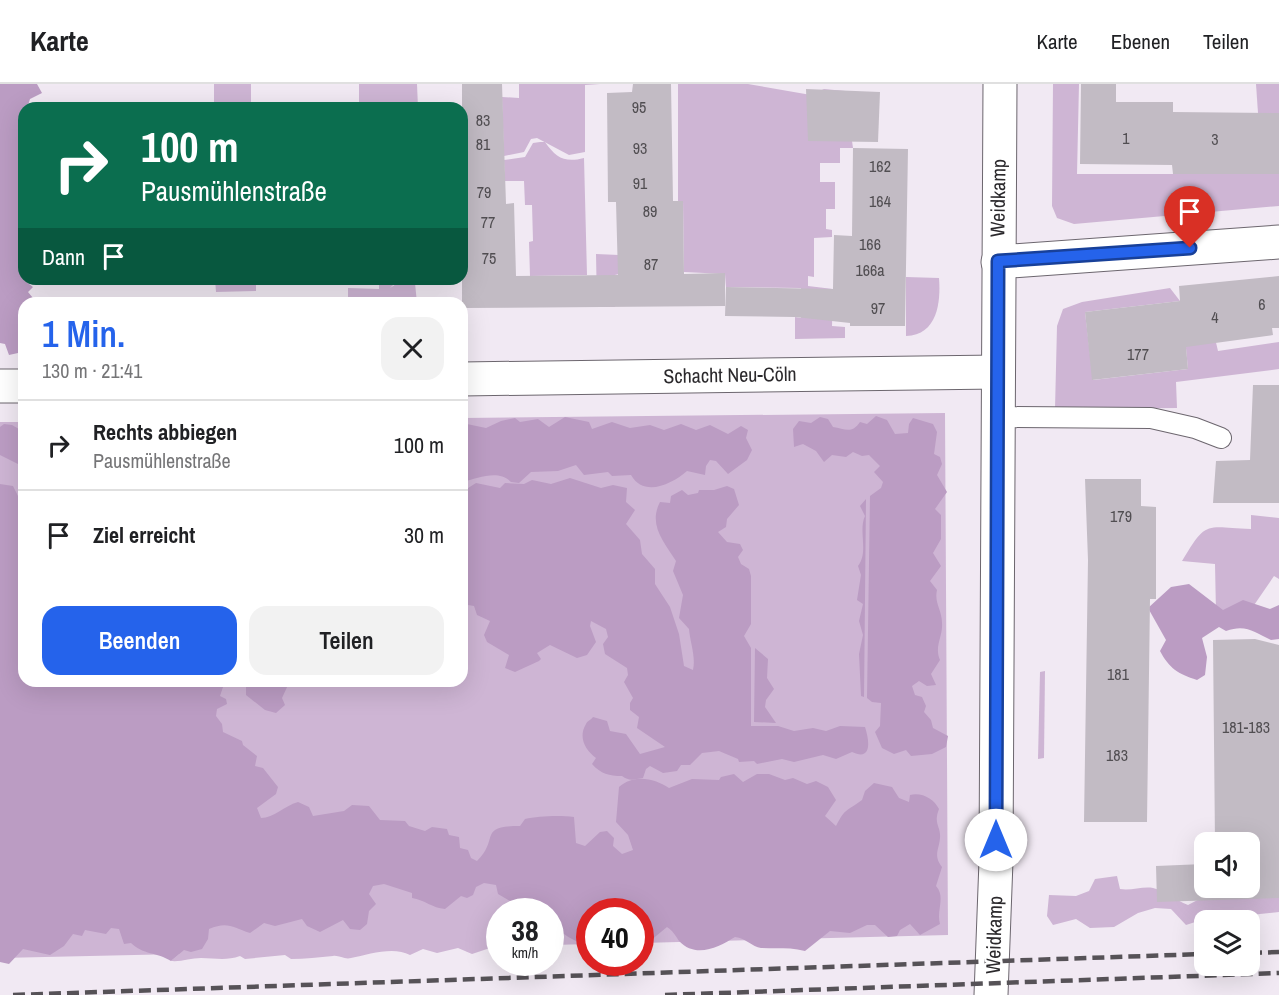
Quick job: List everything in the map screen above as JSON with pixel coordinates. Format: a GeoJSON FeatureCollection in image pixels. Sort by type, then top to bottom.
{"type":"FeatureCollection","features":[{"type":"Feature","properties":{"kind":"street","name":"Weidkamp"},"geometry":{"type":"LineString","coordinates":[[991,995],[996,861],[1000,84]]}},
{"type":"Feature","properties":{"kind":"street"},"geometry":{"type":"LineString","coordinates":[[998,261],[1279,242]]}},
{"type":"Feature","properties":{"kind":"street","name":"Schacht Neu-Cöln"},"geometry":{"type":"LineString","coordinates":[[468,379],[998,372]]}},
{"type":"Feature","properties":{"kind":"street"},"geometry":{"type":"LineString","coordinates":[[0,386],[18,386]]}},
{"type":"Feature","properties":{"kind":"lane"},"geometry":{"type":"LineString","coordinates":[[998,417],[1151,418],[1221,438]]}},
{"type":"Feature","properties":{"kind":"shaded area"},"geometry":{"type":"Polygon","coordinates":[[[0,84],[37,84],[42,93],[30,99],[29,102],[18,102],[18,285],[33,287],[28,292],[32,297],[18,297],[18,353],[9,355],[5,344],[0,343],[0,84]]]}},
{"type":"Feature","properties":{"kind":"shaded area"},"geometry":{"type":"Polygon","coordinates":[[[214,84],[251,84],[251,102],[214,102],[214,84]]]}},
{"type":"Feature","properties":{"kind":"shaded area"},"geometry":{"type":"Polygon","coordinates":[[[359,84],[417,84],[418,102],[359,102],[359,84]]]}},
{"type":"Feature","properties":{"kind":"shaded area"},"geometry":{"type":"Polygon","coordinates":[[[519,84],[600,84],[585,85],[585,152],[569,155],[537,138],[531,139],[524,152],[504,156],[502,97],[519,98],[519,84]]]}},
{"type":"Feature","properties":{"kind":"shaded area"},"geometry":{"type":"Polygon","coordinates":[[[678,84],[748,84],[811,95],[824,89],[845,91],[853,148],[840,148],[840,163],[820,163],[820,182],[835,182],[835,209],[826,209],[826,229],[832,230],[832,237],[814,238],[814,277],[808,276],[808,286],[833,289],[832,326],[845,327],[845,338],[795,339],[795,317],[801,318],[801,288],[726,287],[725,274],[684,272],[683,201],[678,201],[678,84]]]}},
{"type":"Feature","properties":{"kind":"shaded area"},"geometry":{"type":"Polygon","coordinates":[[[1053,84],[1079,84],[1077,174],[1279,174],[1279,206],[1074,224],[1057,218],[1052,206],[1053,84]]]}},
{"type":"Feature","properties":{"kind":"shaded area"},"geometry":{"type":"Polygon","coordinates":[[[1256,84],[1279,84],[1279,113],[1258,113],[1256,84]]]}},
{"type":"Feature","properties":{"kind":"shaded area"},"geometry":{"type":"Polygon","coordinates":[[[545,142],[562,158],[571,160],[584,158],[587,275],[530,276],[529,242],[533,241],[532,205],[525,205],[524,181],[505,181],[504,160],[525,157],[533,143],[545,142]]]}},
{"type":"Feature","properties":{"kind":"shaded area"},"geometry":{"type":"Polygon","coordinates":[[[596,254],[619,255],[619,274],[615,275],[615,307],[597,307],[596,254]]]}},
{"type":"Feature","properties":{"kind":"shaded area"},"geometry":{"type":"Polygon","coordinates":[[[906,277],[939,278],[939,297],[938,307],[931,324],[925,330],[906,336],[906,277]]]}},
{"type":"Feature","properties":{"kind":"shaded area"},"geometry":{"type":"Polygon","coordinates":[[[215,285],[256,285],[256,291],[216,292],[215,285]]]}},
{"type":"Feature","properties":{"kind":"shaded area"},"geometry":{"type":"Polygon","coordinates":[[[379,285],[393,285],[390,288],[395,285],[415,285],[416,297],[348,297],[348,288],[379,289],[379,285]]]}},
{"type":"Feature","properties":{"kind":"shaded area"},"geometry":{"type":"Polygon","coordinates":[[[1170,288],[1180,301],[1085,312],[1093,380],[1188,369],[1185,338],[1214,334],[1218,351],[1279,342],[1279,369],[1176,382],[1177,408],[1055,409],[1057,326],[1063,309],[1082,302],[1170,288]]]}},
{"type":"Feature","properties":{"kind":"shaded area"},"geometry":{"type":"Polygon","coordinates":[[[945,413],[948,935],[654,943],[654,898],[576,898],[576,944],[564,945],[564,898],[486,898],[486,949],[472,954],[458,948],[437,953],[423,949],[410,955],[397,951],[349,958],[335,956],[291,959],[285,955],[245,959],[240,956],[225,959],[201,958],[171,961],[179,954],[0,958],[0,422],[18,422],[18,687],[468,687],[468,418],[945,413]]]}},
{"type":"Feature","properties":{"kind":"shaded area"},"geometry":{"type":"Polygon","coordinates":[[[876,416],[887,420],[895,434],[908,433],[909,424],[913,418],[933,424],[937,432],[934,454],[940,457],[942,464],[937,475],[947,492],[935,509],[941,515],[941,539],[933,553],[941,566],[930,581],[937,590],[942,623],[938,646],[940,660],[931,674],[936,685],[927,686],[919,681],[912,686],[915,695],[922,697],[926,706],[924,712],[931,720],[933,728],[948,736],[946,747],[932,754],[911,756],[906,750],[894,754],[882,748],[875,732],[880,726],[881,703],[872,702],[867,698],[870,496],[881,488],[883,482],[874,472],[880,466],[869,455],[862,456],[853,452],[846,457],[832,455],[824,462],[816,451],[803,444],[794,447],[793,429],[799,421],[811,423],[820,417],[828,419],[833,427],[848,430],[860,422],[867,424],[876,416]]]}},
{"type":"Feature","properties":{"kind":"shaded area"},"geometry":{"type":"Polygon","coordinates":[[[565,417],[589,422],[592,429],[612,422],[630,428],[650,425],[664,430],[681,424],[696,430],[710,425],[728,434],[741,426],[748,430],[746,438],[752,450],[747,460],[728,474],[716,461],[710,460],[706,466],[705,475],[687,471],[666,484],[650,487],[643,486],[631,475],[612,476],[608,472],[584,475],[576,465],[558,471],[531,472],[519,483],[494,475],[468,480],[468,424],[486,428],[515,418],[520,422],[538,419],[549,427],[565,417]]]}},
{"type":"Feature","properties":{"kind":"shaded area"},"geometry":{"type":"Polygon","coordinates":[[[4,424],[18,428],[18,464],[0,455],[0,427],[4,424]]]}},
{"type":"Feature","properties":{"kind":"shaded area"},"geometry":{"type":"Polygon","coordinates":[[[570,478],[601,488],[613,485],[627,488],[626,502],[635,510],[626,524],[640,540],[642,554],[655,569],[655,584],[670,607],[679,634],[684,666],[693,670],[689,629],[679,618],[683,595],[673,571],[676,561],[659,533],[657,510],[660,502],[670,503],[671,496],[682,490],[688,495],[698,493],[699,490],[714,490],[727,486],[734,489],[739,505],[727,519],[726,527],[718,532],[727,542],[740,544],[743,550],[738,557],[741,564],[749,569],[751,576],[751,624],[744,636],[751,648],[751,726],[778,726],[794,731],[813,728],[826,731],[840,726],[865,727],[868,737],[866,752],[859,754],[852,752],[836,759],[823,755],[794,762],[782,759],[757,764],[754,761],[739,762],[738,759],[719,751],[702,753],[690,765],[681,765],[677,771],[663,773],[650,766],[646,769],[643,778],[632,780],[606,774],[595,767],[592,764],[596,758],[586,747],[583,738],[586,724],[593,717],[607,721],[610,731],[626,734],[640,754],[665,747],[637,728],[639,717],[630,710],[633,698],[624,682],[628,675],[627,668],[605,654],[603,644],[608,637],[606,629],[591,621],[590,626],[596,642],[587,655],[577,658],[550,645],[537,653],[541,659],[539,661],[515,672],[505,668],[509,655],[487,642],[484,635],[490,621],[477,615],[474,606],[468,605],[468,488],[476,483],[500,488],[505,483],[524,484],[532,480],[551,484],[570,478]]]}},
{"type":"Feature","properties":{"kind":"shaded area"},"geometry":{"type":"Polygon","coordinates":[[[0,484],[13,486],[18,496],[18,687],[223,687],[220,696],[226,699],[227,704],[217,709],[216,716],[222,724],[223,732],[242,741],[243,745],[257,756],[255,766],[263,768],[278,787],[276,794],[257,808],[261,818],[298,802],[309,807],[313,816],[344,811],[352,805],[369,806],[380,820],[405,821],[409,826],[425,831],[432,827],[447,829],[449,835],[459,837],[460,848],[468,850],[471,858],[477,861],[484,853],[491,835],[498,828],[520,826],[525,819],[549,816],[574,817],[576,843],[585,846],[600,832],[607,831],[614,838],[613,846],[622,854],[633,850],[628,835],[616,822],[619,787],[637,779],[651,780],[669,788],[692,779],[719,780],[721,777],[734,774],[743,782],[757,774],[769,774],[785,780],[793,778],[807,784],[816,781],[828,787],[836,800],[825,816],[836,826],[844,813],[862,800],[865,791],[874,783],[892,787],[899,798],[909,802],[910,795],[923,795],[931,799],[939,809],[937,822],[940,838],[937,856],[942,867],[936,886],[941,899],[940,924],[920,935],[910,924],[900,930],[897,936],[888,937],[875,925],[867,925],[850,933],[830,931],[805,951],[761,948],[735,937],[707,950],[700,950],[686,946],[667,927],[654,938],[654,898],[576,898],[576,940],[564,934],[564,898],[505,898],[498,894],[496,885],[484,883],[476,887],[473,895],[467,898],[461,896],[445,909],[412,898],[412,893],[384,884],[373,886],[369,894],[376,904],[369,911],[367,924],[360,930],[350,929],[343,920],[320,932],[307,926],[302,919],[275,926],[264,923],[250,933],[221,925],[209,929],[208,939],[202,949],[191,952],[184,950],[171,961],[140,950],[131,943],[124,944],[119,929],[111,928],[106,934],[85,930],[82,936],[73,934],[64,946],[50,955],[23,949],[9,964],[0,962],[0,484]]]}},
{"type":"Feature","properties":{"kind":"shaded area"},"geometry":{"type":"Polygon","coordinates":[[[866,499],[864,697],[861,696],[859,654],[863,635],[859,621],[863,604],[857,600],[861,575],[858,566],[863,554],[862,528],[865,516],[860,506],[866,499]]]}},
{"type":"Feature","properties":{"kind":"shaded area"},"geometry":{"type":"Polygon","coordinates":[[[1251,515],[1279,518],[1279,579],[1274,576],[1250,611],[1216,613],[1215,564],[1182,561],[1202,532],[1215,527],[1251,529],[1251,515]]]}},
{"type":"Feature","properties":{"kind":"shaded area"},"geometry":{"type":"Polygon","coordinates":[[[1189,584],[1223,610],[1243,600],[1270,609],[1279,605],[1279,639],[1271,640],[1245,629],[1226,631],[1219,627],[1202,638],[1207,657],[1205,675],[1197,680],[1179,673],[1167,662],[1160,651],[1166,640],[1148,608],[1171,587],[1189,584]]]}},
{"type":"Feature","properties":{"kind":"shaded area"},"geometry":{"type":"Polygon","coordinates":[[[755,648],[768,659],[767,678],[774,689],[766,700],[765,707],[776,723],[754,722],[755,648]]]}},
{"type":"Feature","properties":{"kind":"shaded area"},"geometry":{"type":"Polygon","coordinates":[[[1045,671],[1044,758],[1038,759],[1040,672],[1045,671]]]}},
{"type":"Feature","properties":{"kind":"shaded area"},"geometry":{"type":"Polygon","coordinates":[[[246,687],[287,687],[282,698],[285,705],[276,713],[265,710],[246,695],[246,687]]]}},
{"type":"Feature","properties":{"kind":"shaded area"},"geometry":{"type":"Polygon","coordinates":[[[1117,876],[1120,889],[1153,888],[1188,905],[1201,898],[1260,898],[1260,891],[1279,890],[1279,912],[1260,914],[1260,910],[1194,910],[1194,922],[1186,925],[1171,909],[1155,908],[1138,913],[1114,927],[1090,928],[1076,919],[1053,925],[1047,916],[1049,895],[1076,896],[1089,891],[1095,879],[1117,876]]]}},
{"type":"Feature","properties":{"kind":"building"},"geometry":{"type":"Polygon","coordinates":[[[462,84],[502,84],[506,204],[514,203],[516,276],[618,275],[616,202],[608,202],[607,93],[632,92],[633,84],[671,84],[673,201],[683,201],[684,274],[725,273],[725,306],[468,308],[468,297],[462,297],[462,285],[468,285],[468,102],[462,102],[462,84]]]}},
{"type":"Feature","properties":{"kind":"building"},"geometry":{"type":"Polygon","coordinates":[[[1081,84],[1116,84],[1116,102],[1173,102],[1173,112],[1279,113],[1279,174],[1173,174],[1172,165],[1080,164],[1081,84]]]}},
{"type":"Feature","properties":{"kind":"building"},"geometry":{"type":"Polygon","coordinates":[[[806,89],[880,92],[878,142],[808,141],[806,89]]]}},
{"type":"Feature","properties":{"kind":"building"},"geometry":{"type":"Polygon","coordinates":[[[853,148],[908,149],[905,326],[850,326],[850,323],[795,317],[725,316],[726,287],[833,289],[834,235],[852,236],[853,148]]]}},
{"type":"Feature","properties":{"kind":"building"},"geometry":{"type":"Polygon","coordinates":[[[1279,276],[1279,328],[1272,328],[1273,335],[1186,347],[1188,369],[1092,380],[1085,312],[1180,301],[1179,286],[1279,276]]]}},
{"type":"Feature","properties":{"kind":"building"},"geometry":{"type":"Polygon","coordinates":[[[1253,385],[1279,385],[1279,503],[1213,503],[1216,461],[1250,460],[1253,385]]]}},
{"type":"Feature","properties":{"kind":"building"},"geometry":{"type":"Polygon","coordinates":[[[1085,479],[1141,479],[1141,506],[1156,507],[1156,599],[1150,599],[1147,822],[1084,822],[1088,560],[1085,479]]]}},
{"type":"Feature","properties":{"kind":"building"},"geometry":{"type":"Polygon","coordinates":[[[1255,639],[1279,645],[1279,898],[1157,902],[1156,866],[1194,864],[1194,898],[1260,898],[1260,832],[1215,832],[1213,640],[1255,639]]]}},
{"type":"Feature","properties":{"kind":"railway"},"geometry":{"type":"LineString","coordinates":[[1260,953],[1279,952]]}},
{"type":"Feature","properties":{"kind":"railway"},"geometry":{"type":"LineString","coordinates":[[13,995],[1194,954]]}},
{"type":"Feature","properties":{"kind":"railway"},"geometry":{"type":"LineString","coordinates":[[665,995],[1279,973]]}},
{"type":"Feature","properties":{"kind":"route"},"geometry":{"type":"LineString","coordinates":[[996,840],[998,261],[1190,248]]}}]}
